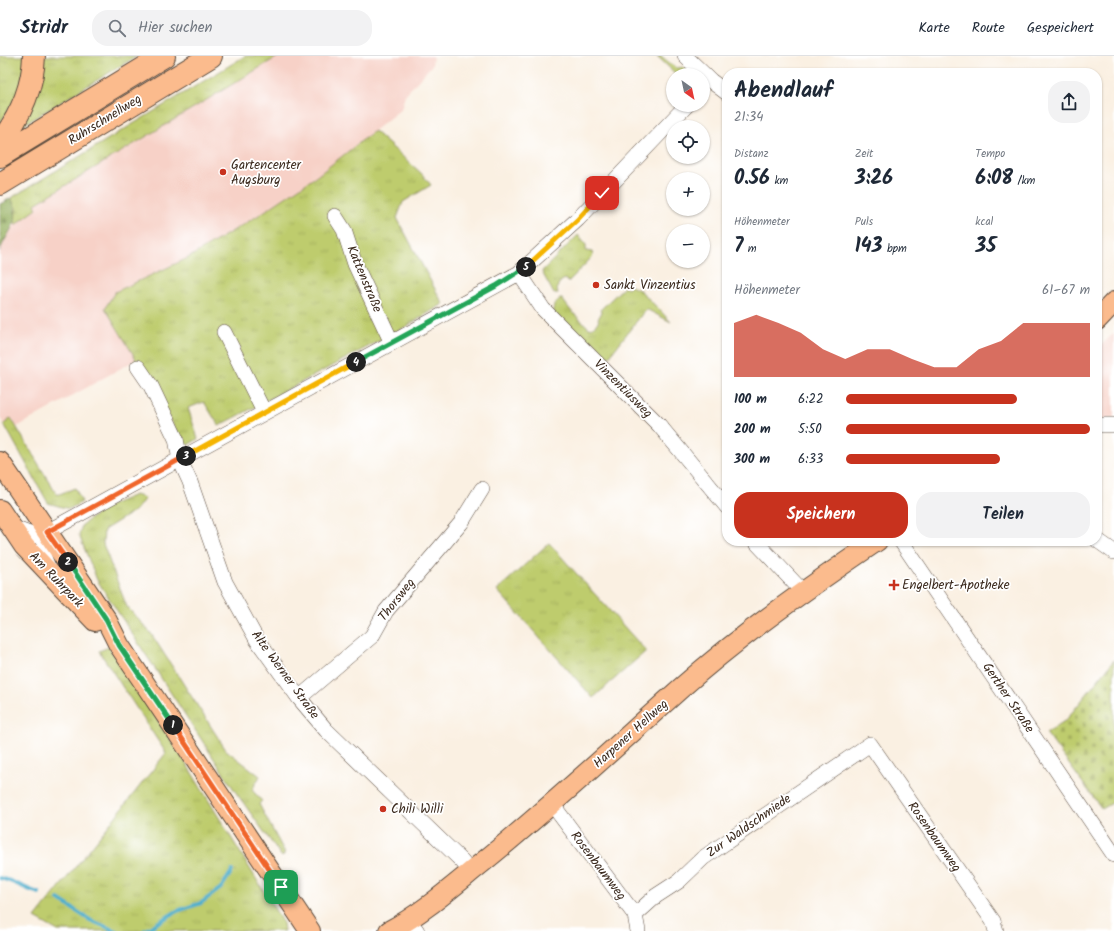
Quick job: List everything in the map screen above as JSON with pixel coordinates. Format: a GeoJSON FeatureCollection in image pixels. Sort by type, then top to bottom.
{"type":"FeatureCollection","features":[{"type":"Feature","properties":{"kind":"highway"},"geometry":{"type":"LineString","coordinates":[[0,143],[15,121],[30,86],[34,56]]}},
{"type":"Feature","properties":{"kind":"highway","name":"Ruhrschnellweg"},"geometry":{"type":"LineString","coordinates":[[0,156],[164,56]]}},
{"type":"Feature","properties":{"kind":"highway","name":"Ruhrschnellweg"},"geometry":{"type":"LineString","coordinates":[[0,184],[211,56]]}},
{"type":"Feature","properties":{"kind":"main road"},"geometry":{"type":"LineString","coordinates":[[1102,315],[1114,302]]}},
{"type":"Feature","properties":{"kind":"main road","name":"Am Ruhrpark"},"geometry":{"type":"LineString","coordinates":[[0,462],[106,619],[119,645],[310,931]]}},
{"type":"Feature","properties":{"kind":"main road","name":"Am Ruhrpark"},"geometry":{"type":"LineString","coordinates":[[0,510],[24,546],[99,626],[119,645]]}},
{"type":"Feature","properties":{"kind":"main road","name":"Harpener Hellweg"},"geometry":{"type":"LineString","coordinates":[[389,931],[413,925],[471,872],[552,804],[709,664],[762,621],[870,546]]}},
{"type":"Feature","properties":{"kind":"street"},"geometry":{"type":"LineString","coordinates":[[685,56],[694,68]]}},
{"type":"Feature","properties":{"kind":"street"},"geometry":{"type":"LineString","coordinates":[[710,86],[722,91]]}},
{"type":"Feature","properties":{"kind":"street"},"geometry":{"type":"LineString","coordinates":[[11,526],[35,536],[47,532],[519,273],[578,219],[680,112]]}},
{"type":"Feature","properties":{"kind":"street","name":"Kattenstraße"},"geometry":{"type":"LineString","coordinates":[[335,216],[344,230],[355,264],[392,343]]}},
{"type":"Feature","properties":{"kind":"street","name":"Vinzentiusweg"},"geometry":{"type":"LineString","coordinates":[[519,273],[543,309],[659,425],[722,501]]}},
{"type":"Feature","properties":{"kind":"street"},"geometry":{"type":"LineString","coordinates":[[224,332],[264,412]]}},
{"type":"Feature","properties":{"kind":"street","name":"Alte Werner Straße"},"geometry":{"type":"LineString","coordinates":[[138,367],[162,408],[176,439],[180,460],[190,482],[225,582],[257,640],[298,698],[326,730],[462,861],[471,872]]}},
{"type":"Feature","properties":{"kind":"street"},"geometry":{"type":"LineString","coordinates":[[1102,425],[1114,425]]}},
{"type":"Feature","properties":{"kind":"street","name":"Thorsweg"},"geometry":{"type":"LineString","coordinates":[[298,698],[372,636],[386,611],[461,523],[482,489]]}},
{"type":"Feature","properties":{"kind":"street"},"geometry":{"type":"LineString","coordinates":[[47,532],[43,546],[43,556],[57,582]]}},
{"type":"Feature","properties":{"kind":"street"},"geometry":{"type":"LineString","coordinates":[[1102,544],[1114,552]]}},
{"type":"Feature","properties":{"kind":"street"},"geometry":{"type":"LineString","coordinates":[[760,546],[803,592]]}},
{"type":"Feature","properties":{"kind":"street","name":"Gerther Straße"},"geometry":{"type":"LineString","coordinates":[[905,546],[1114,855]]}},
{"type":"Feature","properties":{"kind":"street","name":"Rosenbaumweg"},"geometry":{"type":"LineString","coordinates":[[870,744],[993,921],[996,931]]}},
{"type":"Feature","properties":{"kind":"street","name":"Zur Waldschmiede"},"geometry":{"type":"LineString","coordinates":[[635,915],[656,896],[679,881],[703,858],[870,744]]}},
{"type":"Feature","properties":{"kind":"street","name":"Rosenbaumweg"},"geometry":{"type":"LineString","coordinates":[[552,804],[635,915],[638,931]]}},
{"type":"Feature","properties":{"kind":"shaded area"},"geometry":{"type":"Polygon","coordinates":[[[279,56],[433,56],[432,65],[405,95],[401,109],[317,176],[259,215],[188,258],[115,292],[125,339],[137,359],[17,427],[12,418],[4,424],[0,417],[0,251],[5,238],[15,225],[37,209],[34,204],[279,56]]]}},
{"type":"Feature","properties":{"kind":"shaded area"},"geometry":{"type":"Polygon","coordinates":[[[1114,333],[1114,419],[1102,420],[1102,344],[1114,333]]]}},
{"type":"Feature","properties":{"kind":"green space"},"geometry":{"type":"Polygon","coordinates":[[[0,56],[26,56],[20,90],[0,124],[0,56]]]}},
{"type":"Feature","properties":{"kind":"green space"},"geometry":{"type":"Polygon","coordinates":[[[41,56],[137,56],[18,128],[41,56]]]}},
{"type":"Feature","properties":{"kind":"green space"},"geometry":{"type":"Polygon","coordinates":[[[245,56],[279,56],[35,204],[37,209],[15,225],[16,208],[11,198],[245,56]]]}},
{"type":"Feature","properties":{"kind":"green space"},"geometry":{"type":"Polygon","coordinates":[[[657,56],[661,56],[676,68],[670,68],[657,56]]]}},
{"type":"Feature","properties":{"kind":"green space"},"geometry":{"type":"Polygon","coordinates":[[[374,131],[421,173],[431,185],[403,202],[397,218],[443,304],[407,326],[219,426],[204,402],[188,408],[198,439],[186,446],[133,362],[136,359],[105,308],[115,292],[188,258],[259,215],[317,176],[374,131]]]}},
{"type":"Feature","properties":{"kind":"green space"},"geometry":{"type":"Polygon","coordinates":[[[11,198],[14,206],[15,220],[0,251],[0,204],[11,198]]]}},
{"type":"Feature","properties":{"kind":"green space"},"geometry":{"type":"Polygon","coordinates":[[[578,235],[586,245],[586,251],[592,252],[593,256],[568,282],[566,279],[560,282],[557,288],[558,293],[554,294],[542,272],[578,235]]]}},
{"type":"Feature","properties":{"kind":"green space"},"geometry":{"type":"Polygon","coordinates":[[[625,286],[627,288],[631,286],[641,291],[671,322],[646,309],[605,362],[553,312],[553,308],[560,299],[562,299],[572,312],[589,328],[593,327],[599,321],[598,319],[602,312],[601,309],[625,286]]]}},
{"type":"Feature","properties":{"kind":"green space"},"geometry":{"type":"Polygon","coordinates":[[[11,418],[57,495],[75,488],[82,502],[69,509],[48,503],[4,424],[11,418]]]}},
{"type":"Feature","properties":{"kind":"green space"},"geometry":{"type":"Polygon","coordinates":[[[135,495],[145,498],[136,510],[104,530],[103,544],[127,607],[150,632],[226,750],[260,776],[252,790],[262,801],[259,804],[285,853],[282,857],[237,794],[97,580],[79,535],[82,525],[106,507],[135,495]]]}},
{"type":"Feature","properties":{"kind":"green space"},"geometry":{"type":"Polygon","coordinates":[[[549,543],[646,651],[593,698],[497,590],[549,543]]]}},
{"type":"Feature","properties":{"kind":"green space"},"geometry":{"type":"Polygon","coordinates":[[[109,647],[181,755],[283,923],[284,931],[58,931],[35,918],[166,753],[99,651],[109,647]]]}},
{"type":"Feature","properties":{"kind":"green space"},"geometry":{"type":"Polygon","coordinates":[[[1114,660],[1114,802],[1102,809],[1046,733],[1066,720],[1114,660]]]}},
{"type":"Feature","properties":{"kind":"waterway"},"geometry":{"type":"LineString","coordinates":[[144,931],[177,911],[201,903],[221,888],[232,871]]}},
{"type":"Feature","properties":{"kind":"waterway"},"geometry":{"type":"LineString","coordinates":[[0,878],[39,893]]}},
{"type":"Feature","properties":{"kind":"waterway"},"geometry":{"type":"LineString","coordinates":[[58,899],[90,920],[116,931]]}},
{"type":"Feature","properties":{"kind":"place","name":"Gartencenter Augsburg"},"geometry":{"type":"Point","coordinates":[223,172]}},
{"type":"Feature","properties":{"kind":"place","name":"Sankt Vinzentius"},"geometry":{"type":"Point","coordinates":[596,285]}},
{"type":"Feature","properties":{"kind":"place","name":"Engelbert-Apotheke"},"geometry":{"type":"Point","coordinates":[894,585]}},
{"type":"Feature","properties":{"kind":"place","name":"Chili Willi"},"geometry":{"type":"Point","coordinates":[383,809]}},
{"type":"Feature","properties":{"kind":"route"},"geometry":{"type":"LineString","coordinates":[[281,887],[119,645],[106,619],[47,532],[519,273],[578,219],[602,193]]}}]}
